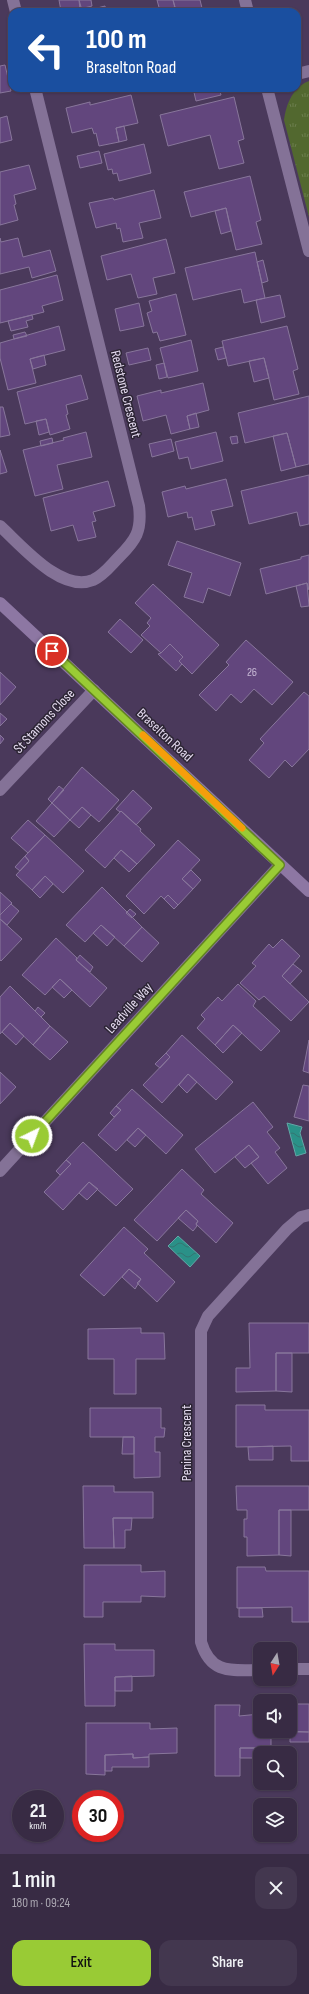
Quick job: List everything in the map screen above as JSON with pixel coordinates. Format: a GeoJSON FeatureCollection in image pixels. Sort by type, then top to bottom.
{"type":"FeatureCollection","features":[{"type":"Feature","properties":{"kind":"street","name":"Redstone Crescent"},"geometry":{"type":"LineString","coordinates":[[0,526],[56,576],[74,582],[86,582],[102,574],[132,544],[140,526],[139,506],[36,92]]}},
{"type":"Feature","properties":{"kind":"street"},"geometry":{"type":"LineString","coordinates":[[268,92],[309,251]]}},
{"type":"Feature","properties":{"kind":"street","name":"Braselton Road"},"geometry":{"type":"LineString","coordinates":[[0,603],[309,891]]}},
{"type":"Feature","properties":{"kind":"street","name":"St Stamons Close"},"geometry":{"type":"LineString","coordinates":[[0,790],[94,690]]}},
{"type":"Feature","properties":{"kind":"street","name":"Leadville Way"},"geometry":{"type":"LineString","coordinates":[[0,1171],[280,865]]}},
{"type":"Feature","properties":{"kind":"street","name":"Penina Crescent"},"geometry":{"type":"LineString","coordinates":[[253,1670],[228,1670],[218,1668],[207,1658],[201,1642],[200,1331],[208,1316],[294,1222],[309,1215]]}},
{"type":"Feature","properties":{"kind":"street"},"geometry":{"type":"LineString","coordinates":[[297,1669],[309,1669]]}},
{"type":"Feature","properties":{"kind":"green space"},"geometry":{"type":"Polygon","coordinates":[[[309,81],[309,217],[284,120],[286,108],[291,97],[295,92],[301,92],[301,86],[309,81]]]}},
{"type":"Feature","properties":{"kind":"water"},"geometry":{"type":"Polygon","coordinates":[[[287,1123],[302,1127],[300,1133],[306,1153],[296,1156],[287,1123]]]}},
{"type":"Feature","properties":{"kind":"water"},"geometry":{"type":"Polygon","coordinates":[[[178,1236],[200,1256],[190,1267],[168,1246],[178,1236]]]}},
{"type":"Feature","properties":{"kind":"building"},"geometry":{"type":"Polygon","coordinates":[[[59,0],[79,0],[81,7],[76,8],[60,8],[59,0]]]}},
{"type":"Feature","properties":{"kind":"building"},"geometry":{"type":"Polygon","coordinates":[[[79,0],[91,0],[92,6],[80,8],[79,0]]]}},
{"type":"Feature","properties":{"kind":"building"},"geometry":{"type":"Polygon","coordinates":[[[157,0],[173,0],[175,7],[159,8],[157,0]]]}},
{"type":"Feature","properties":{"kind":"building"},"geometry":{"type":"Polygon","coordinates":[[[173,0],[200,0],[202,8],[175,8],[173,0]]]}},
{"type":"Feature","properties":{"kind":"building"},"geometry":{"type":"Polygon","coordinates":[[[5,65],[8,78],[8,92],[0,93],[0,66],[5,65]]]}},
{"type":"Feature","properties":{"kind":"building"},"geometry":{"type":"Polygon","coordinates":[[[194,92],[220,92],[221,95],[196,101],[194,92]]]}},
{"type":"Feature","properties":{"kind":"building"},"geometry":{"type":"Polygon","coordinates":[[[131,95],[138,123],[116,128],[119,142],[99,146],[96,133],[94,134],[92,128],[72,133],[66,108],[90,102],[90,105],[131,95]]]}},
{"type":"Feature","properties":{"kind":"building"},"geometry":{"type":"Polygon","coordinates":[[[234,97],[244,139],[238,141],[244,163],[219,169],[210,135],[168,146],[160,115],[234,97]]]}},
{"type":"Feature","properties":{"kind":"building"},"geometry":{"type":"Polygon","coordinates":[[[7,116],[12,140],[0,143],[0,118],[7,116]]]}},
{"type":"Feature","properties":{"kind":"building"},"geometry":{"type":"Polygon","coordinates":[[[124,126],[127,140],[119,142],[116,128],[124,126]]]}},
{"type":"Feature","properties":{"kind":"building"},"geometry":{"type":"Polygon","coordinates":[[[144,144],[151,173],[119,181],[117,173],[113,174],[112,169],[108,170],[104,154],[144,144]]]}},
{"type":"Feature","properties":{"kind":"building"},"geometry":{"type":"Polygon","coordinates":[[[99,151],[102,163],[80,168],[77,156],[99,151]]]}},
{"type":"Feature","properties":{"kind":"building"},"geometry":{"type":"Polygon","coordinates":[[[29,165],[36,189],[14,195],[16,204],[14,205],[18,220],[0,225],[0,172],[29,165]]]}},
{"type":"Feature","properties":{"kind":"building"},"geometry":{"type":"Polygon","coordinates":[[[250,176],[261,220],[256,222],[262,244],[236,250],[226,208],[191,217],[184,192],[250,176]]]}},
{"type":"Feature","properties":{"kind":"building"},"geometry":{"type":"Polygon","coordinates":[[[154,190],[161,218],[139,223],[143,238],[123,242],[120,228],[117,229],[116,223],[96,228],[89,203],[113,198],[114,200],[154,190]]]}},
{"type":"Feature","properties":{"kind":"building"},"geometry":{"type":"Polygon","coordinates":[[[226,208],[231,231],[221,234],[215,211],[226,208]]]}},
{"type":"Feature","properties":{"kind":"building"},"geometry":{"type":"Polygon","coordinates":[[[0,238],[1,242],[18,238],[23,257],[50,250],[56,271],[32,278],[29,267],[0,274],[0,238]]]}},
{"type":"Feature","properties":{"kind":"building"},"geometry":{"type":"Polygon","coordinates":[[[166,239],[175,273],[153,278],[157,294],[138,298],[131,274],[107,280],[101,256],[166,239]]]}},
{"type":"Feature","properties":{"kind":"building"},"geometry":{"type":"Polygon","coordinates":[[[255,252],[265,298],[244,303],[241,289],[193,300],[185,268],[255,252]]]}},
{"type":"Feature","properties":{"kind":"building"},"geometry":{"type":"Polygon","coordinates":[[[263,260],[268,281],[262,283],[257,262],[263,260]]]}},
{"type":"Feature","properties":{"kind":"building"},"geometry":{"type":"Polygon","coordinates":[[[57,275],[63,300],[42,306],[44,312],[0,323],[0,290],[57,275]]]}},
{"type":"Feature","properties":{"kind":"building"},"geometry":{"type":"Polygon","coordinates":[[[176,294],[186,335],[160,341],[157,332],[153,333],[147,313],[152,311],[149,301],[176,294]]]}},
{"type":"Feature","properties":{"kind":"building"},"geometry":{"type":"Polygon","coordinates":[[[280,295],[285,317],[261,323],[256,300],[280,295]]]}},
{"type":"Feature","properties":{"kind":"building"},"geometry":{"type":"Polygon","coordinates":[[[139,303],[144,326],[120,331],[115,309],[139,303]]]}},
{"type":"Feature","properties":{"kind":"building"},"geometry":{"type":"Polygon","coordinates":[[[32,315],[33,319],[26,321],[28,327],[11,331],[8,321],[32,315]]]}},
{"type":"Feature","properties":{"kind":"building"},"geometry":{"type":"Polygon","coordinates":[[[59,326],[65,350],[30,359],[36,383],[8,390],[0,358],[0,343],[59,326]]]}},
{"type":"Feature","properties":{"kind":"building"},"geometry":{"type":"Polygon","coordinates":[[[287,326],[298,369],[293,371],[299,394],[274,400],[264,358],[228,366],[222,341],[287,326]]]}},
{"type":"Feature","properties":{"kind":"building"},"geometry":{"type":"Polygon","coordinates":[[[25,332],[27,336],[14,339],[13,335],[25,332]]]}},
{"type":"Feature","properties":{"kind":"building"},"geometry":{"type":"Polygon","coordinates":[[[191,340],[198,371],[168,378],[160,348],[191,340]]]}},
{"type":"Feature","properties":{"kind":"building"},"geometry":{"type":"Polygon","coordinates":[[[223,347],[226,358],[218,360],[215,349],[223,347]]]}},
{"type":"Feature","properties":{"kind":"building"},"geometry":{"type":"Polygon","coordinates":[[[148,348],[151,360],[129,365],[126,353],[148,348]]]}},
{"type":"Feature","properties":{"kind":"building"},"geometry":{"type":"Polygon","coordinates":[[[44,355],[46,365],[33,369],[30,359],[44,355]]]}},
{"type":"Feature","properties":{"kind":"building"},"geometry":{"type":"Polygon","coordinates":[[[264,358],[269,378],[254,382],[249,361],[264,358]]]}},
{"type":"Feature","properties":{"kind":"building"},"geometry":{"type":"Polygon","coordinates":[[[164,363],[167,377],[159,379],[156,365],[164,363]]]}},
{"type":"Feature","properties":{"kind":"building"},"geometry":{"type":"Polygon","coordinates":[[[81,375],[88,399],[66,405],[68,414],[66,415],[70,429],[50,435],[46,419],[25,424],[17,392],[81,375]]]}},
{"type":"Feature","properties":{"kind":"building"},"geometry":{"type":"Polygon","coordinates":[[[203,383],[209,410],[187,416],[190,429],[171,434],[166,415],[143,421],[137,396],[161,390],[161,393],[203,383]]]}},
{"type":"Feature","properties":{"kind":"building"},"geometry":{"type":"Polygon","coordinates":[[[309,396],[309,464],[296,467],[287,433],[245,443],[238,413],[309,396]]]}},
{"type":"Feature","properties":{"kind":"building"},"geometry":{"type":"Polygon","coordinates":[[[0,407],[3,407],[10,435],[0,437],[0,407]]]}},
{"type":"Feature","properties":{"kind":"building"},"geometry":{"type":"Polygon","coordinates":[[[196,413],[199,427],[190,429],[187,416],[196,413]]]}},
{"type":"Feature","properties":{"kind":"building"},"geometry":{"type":"Polygon","coordinates":[[[46,419],[49,432],[39,435],[36,421],[46,419]]]}},
{"type":"Feature","properties":{"kind":"building"},"geometry":{"type":"Polygon","coordinates":[[[86,432],[92,457],[57,465],[63,489],[35,496],[23,450],[64,440],[63,438],[86,432]]]}},
{"type":"Feature","properties":{"kind":"building"},"geometry":{"type":"Polygon","coordinates":[[[216,432],[223,461],[191,469],[188,457],[179,459],[175,442],[216,432]]]}},
{"type":"Feature","properties":{"kind":"building"},"geometry":{"type":"Polygon","coordinates":[[[287,433],[296,467],[281,471],[273,436],[287,433]]]}},
{"type":"Feature","properties":{"kind":"building"},"geometry":{"type":"Polygon","coordinates":[[[237,436],[238,443],[232,444],[230,437],[237,436]]]}},
{"type":"Feature","properties":{"kind":"building"},"geometry":{"type":"Polygon","coordinates":[[[52,438],[53,443],[41,446],[40,441],[52,438]]]}},
{"type":"Feature","properties":{"kind":"building"},"geometry":{"type":"Polygon","coordinates":[[[171,439],[174,451],[152,457],[149,444],[171,439]]]}},
{"type":"Feature","properties":{"kind":"building"},"geometry":{"type":"Polygon","coordinates":[[[0,450],[7,472],[0,474],[0,450]]]}},
{"type":"Feature","properties":{"kind":"building"},"geometry":{"type":"Polygon","coordinates":[[[309,475],[309,524],[300,526],[297,512],[249,524],[241,491],[309,475]]]}},
{"type":"Feature","properties":{"kind":"building"},"geometry":{"type":"Polygon","coordinates":[[[226,479],[233,506],[211,511],[215,525],[195,530],[192,517],[188,518],[187,512],[168,517],[162,492],[185,486],[186,489],[226,479]]]}},
{"type":"Feature","properties":{"kind":"building"},"geometry":{"type":"Polygon","coordinates":[[[108,481],[115,506],[93,512],[96,521],[92,522],[96,537],[78,541],[73,525],[51,531],[43,498],[108,481]]]}},
{"type":"Feature","properties":{"kind":"building"},"geometry":{"type":"Polygon","coordinates":[[[177,541],[241,563],[230,596],[208,588],[203,603],[184,597],[192,573],[168,565],[177,541]]]}},
{"type":"Feature","properties":{"kind":"building"},"geometry":{"type":"Polygon","coordinates":[[[309,555],[309,590],[307,583],[266,594],[260,569],[301,559],[301,557],[309,555]]]}},
{"type":"Feature","properties":{"kind":"building"},"geometry":{"type":"Polygon","coordinates":[[[307,583],[309,606],[301,607],[296,586],[307,583]]]}},
{"type":"Feature","properties":{"kind":"building"},"geometry":{"type":"Polygon","coordinates":[[[153,584],[219,645],[192,674],[179,661],[183,657],[170,644],[161,653],[141,635],[150,626],[147,623],[151,618],[135,603],[153,584]]]}},
{"type":"Feature","properties":{"kind":"building"},"geometry":{"type":"Polygon","coordinates":[[[120,619],[143,640],[131,653],[108,632],[120,619]]]}},
{"type":"Feature","properties":{"kind":"building"},"geometry":{"type":"Polygon","coordinates":[[[246,640],[293,682],[272,705],[254,689],[241,703],[231,694],[216,711],[199,695],[229,665],[226,662],[246,640]]]}},
{"type":"Feature","properties":{"kind":"building"},"geometry":{"type":"Polygon","coordinates":[[[170,644],[183,657],[179,661],[182,664],[176,671],[158,654],[170,644]]]}},
{"type":"Feature","properties":{"kind":"building"},"geometry":{"type":"Polygon","coordinates":[[[0,672],[16,687],[0,705],[0,672]]]}},
{"type":"Feature","properties":{"kind":"building"},"geometry":{"type":"Polygon","coordinates":[[[304,692],[309,696],[309,749],[292,767],[285,760],[269,778],[249,760],[264,743],[260,739],[304,692]]]}},
{"type":"Feature","properties":{"kind":"building"},"geometry":{"type":"Polygon","coordinates":[[[0,713],[7,719],[0,726],[0,713]]]}},
{"type":"Feature","properties":{"kind":"building"},"geometry":{"type":"Polygon","coordinates":[[[0,735],[4,739],[0,744],[0,735]]]}},
{"type":"Feature","properties":{"kind":"building"},"geometry":{"type":"Polygon","coordinates":[[[82,767],[119,800],[99,822],[82,807],[70,820],[52,803],[82,767]]]}},
{"type":"Feature","properties":{"kind":"building"},"geometry":{"type":"Polygon","coordinates":[[[59,786],[64,790],[52,803],[48,799],[59,786]]]}},
{"type":"Feature","properties":{"kind":"building"},"geometry":{"type":"Polygon","coordinates":[[[133,790],[152,808],[136,825],[121,811],[120,812],[116,809],[133,790]]]}},
{"type":"Feature","properties":{"kind":"building"},"geometry":{"type":"Polygon","coordinates":[[[52,803],[70,820],[54,837],[36,821],[52,803]]]}},
{"type":"Feature","properties":{"kind":"building"},"geometry":{"type":"Polygon","coordinates":[[[82,807],[91,815],[79,828],[70,820],[82,807]]]}},
{"type":"Feature","properties":{"kind":"building"},"geometry":{"type":"Polygon","coordinates":[[[121,811],[141,829],[140,831],[155,845],[137,864],[121,850],[105,868],[85,850],[121,811]]]}},
{"type":"Feature","properties":{"kind":"building"},"geometry":{"type":"Polygon","coordinates":[[[28,820],[45,835],[28,853],[11,838],[28,820]]]}},
{"type":"Feature","properties":{"kind":"building"},"geometry":{"type":"Polygon","coordinates":[[[45,835],[84,871],[63,893],[45,876],[32,890],[16,875],[29,861],[25,856],[45,835]]]}},
{"type":"Feature","properties":{"kind":"building"},"geometry":{"type":"Polygon","coordinates":[[[178,840],[200,860],[182,879],[193,889],[178,905],[168,895],[164,899],[161,896],[144,914],[126,896],[178,840]]]}},
{"type":"Feature","properties":{"kind":"building"},"geometry":{"type":"Polygon","coordinates":[[[121,850],[137,864],[129,872],[114,858],[121,850]]]}},
{"type":"Feature","properties":{"kind":"building"},"geometry":{"type":"Polygon","coordinates":[[[25,856],[29,861],[20,871],[15,867],[25,856]]]}},
{"type":"Feature","properties":{"kind":"building"},"geometry":{"type":"Polygon","coordinates":[[[191,870],[201,880],[193,889],[182,879],[191,870]]]}},
{"type":"Feature","properties":{"kind":"building"},"geometry":{"type":"Polygon","coordinates":[[[45,876],[53,884],[40,898],[32,890],[45,876]]]}},
{"type":"Feature","properties":{"kind":"building"},"geometry":{"type":"Polygon","coordinates":[[[102,887],[142,927],[124,946],[101,925],[85,942],[66,925],[102,887]]]}},
{"type":"Feature","properties":{"kind":"building"},"geometry":{"type":"Polygon","coordinates":[[[0,892],[12,903],[0,915],[0,892]]]}},
{"type":"Feature","properties":{"kind":"building"},"geometry":{"type":"Polygon","coordinates":[[[168,895],[178,905],[174,909],[164,899],[168,895]]]}},
{"type":"Feature","properties":{"kind":"building"},"geometry":{"type":"Polygon","coordinates":[[[11,904],[19,911],[7,925],[0,919],[0,915],[11,904]]]}},
{"type":"Feature","properties":{"kind":"building"},"geometry":{"type":"Polygon","coordinates":[[[130,909],[136,914],[132,918],[126,913],[130,909]]]}},
{"type":"Feature","properties":{"kind":"building"},"geometry":{"type":"Polygon","coordinates":[[[0,919],[22,939],[1,961],[0,960],[0,919]]]}},
{"type":"Feature","properties":{"kind":"building"},"geometry":{"type":"Polygon","coordinates":[[[101,925],[115,937],[107,946],[93,933],[101,925]]]}},
{"type":"Feature","properties":{"kind":"building"},"geometry":{"type":"Polygon","coordinates":[[[142,927],[159,943],[142,962],[124,946],[142,927]]]}},
{"type":"Feature","properties":{"kind":"building"},"geometry":{"type":"Polygon","coordinates":[[[56,938],[77,958],[76,960],[107,988],[90,1007],[60,979],[45,995],[22,975],[56,938]]]}},
{"type":"Feature","properties":{"kind":"building"},"geometry":{"type":"Polygon","coordinates":[[[282,939],[300,956],[282,976],[309,1002],[291,1021],[264,996],[259,1000],[240,983],[256,966],[252,963],[269,944],[273,948],[282,939]]]}},
{"type":"Feature","properties":{"kind":"building"},"geometry":{"type":"Polygon","coordinates":[[[80,955],[93,967],[90,972],[76,960],[80,955]]]}},
{"type":"Feature","properties":{"kind":"building"},"geometry":{"type":"Polygon","coordinates":[[[293,964],[302,971],[290,984],[282,976],[293,964]]]}},
{"type":"Feature","properties":{"kind":"building"},"geometry":{"type":"Polygon","coordinates":[[[60,979],[72,990],[64,998],[52,987],[60,979]]]}},
{"type":"Feature","properties":{"kind":"building"},"geometry":{"type":"Polygon","coordinates":[[[238,984],[256,1001],[253,1006],[280,1031],[261,1051],[233,1025],[215,1045],[197,1028],[205,1019],[201,1015],[218,997],[222,1001],[238,984]]]}},
{"type":"Feature","properties":{"kind":"building"},"geometry":{"type":"Polygon","coordinates":[[[10,986],[50,1026],[33,1045],[10,1023],[0,1034],[0,997],[10,986]]]}},
{"type":"Feature","properties":{"kind":"building"},"geometry":{"type":"Polygon","coordinates":[[[38,1007],[45,1013],[41,1017],[35,1011],[38,1007]]]}},
{"type":"Feature","properties":{"kind":"building"},"geometry":{"type":"Polygon","coordinates":[[[10,1023],[24,1036],[16,1045],[2,1032],[10,1023]]]}},
{"type":"Feature","properties":{"kind":"building"},"geometry":{"type":"Polygon","coordinates":[[[233,1025],[242,1033],[223,1053],[215,1045],[233,1025]]]}},
{"type":"Feature","properties":{"kind":"building"},"geometry":{"type":"Polygon","coordinates":[[[50,1026],[68,1042],[50,1060],[33,1045],[50,1026]]]}},
{"type":"Feature","properties":{"kind":"building"},"geometry":{"type":"Polygon","coordinates":[[[182,1035],[233,1082],[216,1100],[188,1074],[162,1103],[143,1085],[170,1057],[166,1053],[182,1035]]]}},
{"type":"Feature","properties":{"kind":"building"},"geometry":{"type":"Polygon","coordinates":[[[309,1040],[309,1073],[303,1071],[309,1040]]]}},
{"type":"Feature","properties":{"kind":"building"},"geometry":{"type":"Polygon","coordinates":[[[166,1053],[170,1057],[160,1068],[155,1064],[166,1053]]]}},
{"type":"Feature","properties":{"kind":"building"},"geometry":{"type":"Polygon","coordinates":[[[0,1072],[16,1087],[0,1104],[0,1072]]]}},
{"type":"Feature","properties":{"kind":"building"},"geometry":{"type":"Polygon","coordinates":[[[188,1074],[197,1082],[187,1093],[179,1085],[188,1074]]]}},
{"type":"Feature","properties":{"kind":"building"},"geometry":{"type":"Polygon","coordinates":[[[303,1085],[309,1086],[309,1121],[294,1117],[303,1085]]]}},
{"type":"Feature","properties":{"kind":"building"},"geometry":{"type":"Polygon","coordinates":[[[132,1089],[183,1135],[166,1154],[138,1128],[116,1151],[98,1135],[121,1110],[116,1106],[132,1089]]]}},
{"type":"Feature","properties":{"kind":"building"},"geometry":{"type":"Polygon","coordinates":[[[253,1102],[273,1127],[267,1132],[280,1148],[275,1152],[287,1168],[268,1184],[251,1163],[259,1157],[249,1145],[215,1173],[195,1149],[253,1102]]]}},
{"type":"Feature","properties":{"kind":"building"},"geometry":{"type":"Polygon","coordinates":[[[116,1106],[121,1110],[114,1117],[110,1113],[116,1106]]]}},
{"type":"Feature","properties":{"kind":"building"},"geometry":{"type":"Polygon","coordinates":[[[138,1128],[146,1135],[135,1147],[127,1140],[138,1128]]]}},
{"type":"Feature","properties":{"kind":"building"},"geometry":{"type":"Polygon","coordinates":[[[83,1142],[133,1189],[116,1206],[89,1182],[63,1210],[44,1192],[71,1164],[66,1160],[83,1142]]]}},
{"type":"Feature","properties":{"kind":"building"},"geometry":{"type":"Polygon","coordinates":[[[249,1145],[259,1157],[245,1168],[235,1157],[249,1145]]]}},
{"type":"Feature","properties":{"kind":"building"},"geometry":{"type":"Polygon","coordinates":[[[66,1160],[71,1164],[60,1175],[56,1171],[66,1160]]]}},
{"type":"Feature","properties":{"kind":"building"},"geometry":{"type":"Polygon","coordinates":[[[182,1169],[204,1190],[201,1194],[233,1223],[216,1243],[196,1224],[198,1221],[186,1210],[157,1241],[134,1220],[182,1169]]]}},
{"type":"Feature","properties":{"kind":"building"},"geometry":{"type":"Polygon","coordinates":[[[89,1182],[98,1189],[87,1200],[79,1193],[89,1182]]]}},
{"type":"Feature","properties":{"kind":"building"},"geometry":{"type":"Polygon","coordinates":[[[186,1210],[198,1221],[196,1224],[197,1226],[193,1231],[178,1218],[186,1210]]]}},
{"type":"Feature","properties":{"kind":"building"},"geometry":{"type":"Polygon","coordinates":[[[124,1227],[148,1249],[144,1253],[175,1282],[157,1302],[137,1283],[141,1279],[129,1269],[104,1296],[80,1275],[124,1227]]]}},
{"type":"Feature","properties":{"kind":"building"},"geometry":{"type":"Polygon","coordinates":[[[129,1269],[141,1279],[135,1289],[122,1277],[129,1269]]]}},
{"type":"Feature","properties":{"kind":"building"},"geometry":{"type":"Polygon","coordinates":[[[249,1323],[309,1323],[309,1353],[276,1353],[276,1391],[236,1392],[236,1368],[250,1368],[249,1323]]]}},
{"type":"Feature","properties":{"kind":"building"},"geometry":{"type":"Polygon","coordinates":[[[141,1328],[141,1333],[164,1333],[165,1359],[136,1359],[136,1394],[114,1394],[114,1359],[88,1359],[88,1329],[141,1328]]]}},
{"type":"Feature","properties":{"kind":"building"},"geometry":{"type":"Polygon","coordinates":[[[276,1353],[292,1353],[292,1392],[276,1391],[276,1353]]]}},
{"type":"Feature","properties":{"kind":"building"},"geometry":{"type":"Polygon","coordinates":[[[236,1405],[265,1405],[265,1410],[309,1410],[309,1461],[291,1461],[291,1446],[236,1447],[236,1405]]]}},
{"type":"Feature","properties":{"kind":"building"},"geometry":{"type":"Polygon","coordinates":[[[90,1408],[161,1408],[161,1428],[165,1428],[164,1437],[155,1437],[155,1452],[160,1452],[160,1477],[134,1478],[134,1437],[90,1437],[90,1408]]]}},
{"type":"Feature","properties":{"kind":"building"},"geometry":{"type":"Polygon","coordinates":[[[123,1437],[134,1437],[134,1454],[122,1454],[123,1437]]]}},
{"type":"Feature","properties":{"kind":"building"},"geometry":{"type":"Polygon","coordinates":[[[273,1446],[273,1460],[249,1460],[248,1447],[273,1446]]]}},
{"type":"Feature","properties":{"kind":"building"},"geometry":{"type":"Polygon","coordinates":[[[83,1486],[114,1486],[114,1492],[153,1492],[153,1518],[113,1518],[114,1548],[84,1548],[83,1486]]]}},
{"type":"Feature","properties":{"kind":"building"},"geometry":{"type":"Polygon","coordinates":[[[236,1486],[309,1486],[309,1510],[279,1510],[279,1555],[247,1556],[247,1537],[244,1537],[244,1519],[247,1519],[247,1510],[237,1510],[236,1486]]]}},
{"type":"Feature","properties":{"kind":"building"},"geometry":{"type":"Polygon","coordinates":[[[279,1510],[291,1510],[291,1556],[279,1555],[279,1510]]]}},
{"type":"Feature","properties":{"kind":"building"},"geometry":{"type":"Polygon","coordinates":[[[113,1518],[132,1518],[131,1530],[125,1530],[125,1548],[114,1548],[113,1518]]]}},
{"type":"Feature","properties":{"kind":"building"},"geometry":{"type":"Polygon","coordinates":[[[84,1565],[141,1565],[141,1572],[165,1571],[165,1597],[141,1596],[141,1602],[103,1602],[103,1617],[84,1617],[84,1565]]]}},
{"type":"Feature","properties":{"kind":"building"},"geometry":{"type":"Polygon","coordinates":[[[237,1567],[265,1567],[266,1571],[309,1571],[309,1622],[292,1622],[292,1607],[237,1608],[237,1567]]]}},
{"type":"Feature","properties":{"kind":"building"},"geometry":{"type":"Polygon","coordinates":[[[239,1608],[262,1608],[263,1617],[239,1617],[239,1608]]]}},
{"type":"Feature","properties":{"kind":"building"},"geometry":{"type":"Polygon","coordinates":[[[84,1644],[115,1644],[115,1650],[154,1650],[154,1676],[115,1677],[115,1706],[85,1706],[84,1644]]]}},
{"type":"Feature","properties":{"kind":"building"},"geometry":{"type":"Polygon","coordinates":[[[132,1676],[132,1691],[115,1691],[115,1677],[132,1676]]]}},
{"type":"Feature","properties":{"kind":"building"},"geometry":{"type":"Polygon","coordinates":[[[297,1704],[309,1704],[309,1732],[297,1732],[297,1704]]]}},
{"type":"Feature","properties":{"kind":"building"},"geometry":{"type":"Polygon","coordinates":[[[215,1705],[240,1705],[239,1716],[253,1715],[253,1738],[271,1738],[271,1746],[240,1748],[240,1776],[215,1776],[215,1705]]]}},
{"type":"Feature","properties":{"kind":"building"},"geometry":{"type":"Polygon","coordinates":[[[86,1723],[150,1723],[150,1729],[177,1728],[177,1753],[149,1754],[149,1757],[133,1758],[133,1754],[105,1755],[105,1775],[86,1774],[86,1723]]]}},
{"type":"Feature","properties":{"kind":"building"},"geometry":{"type":"Polygon","coordinates":[[[297,1731],[309,1732],[309,1742],[290,1742],[290,1738],[297,1738],[297,1731]]]}},
{"type":"Feature","properties":{"kind":"building"},"geometry":{"type":"Polygon","coordinates":[[[240,1748],[253,1748],[253,1758],[240,1758],[240,1748]]]}},
{"type":"Feature","properties":{"kind":"building"},"geometry":{"type":"Polygon","coordinates":[[[133,1754],[133,1758],[149,1757],[149,1767],[112,1767],[112,1771],[105,1771],[105,1755],[133,1754]]]}},
{"type":"Feature","properties":{"kind":"slow traffic"},"geometry":{"type":"LineString","coordinates":[[143,735],[242,828]]}},
{"type":"Feature","properties":{"kind":"route"},"geometry":{"type":"LineString","coordinates":[[32,1136],[280,865],[52,651]]}}]}
